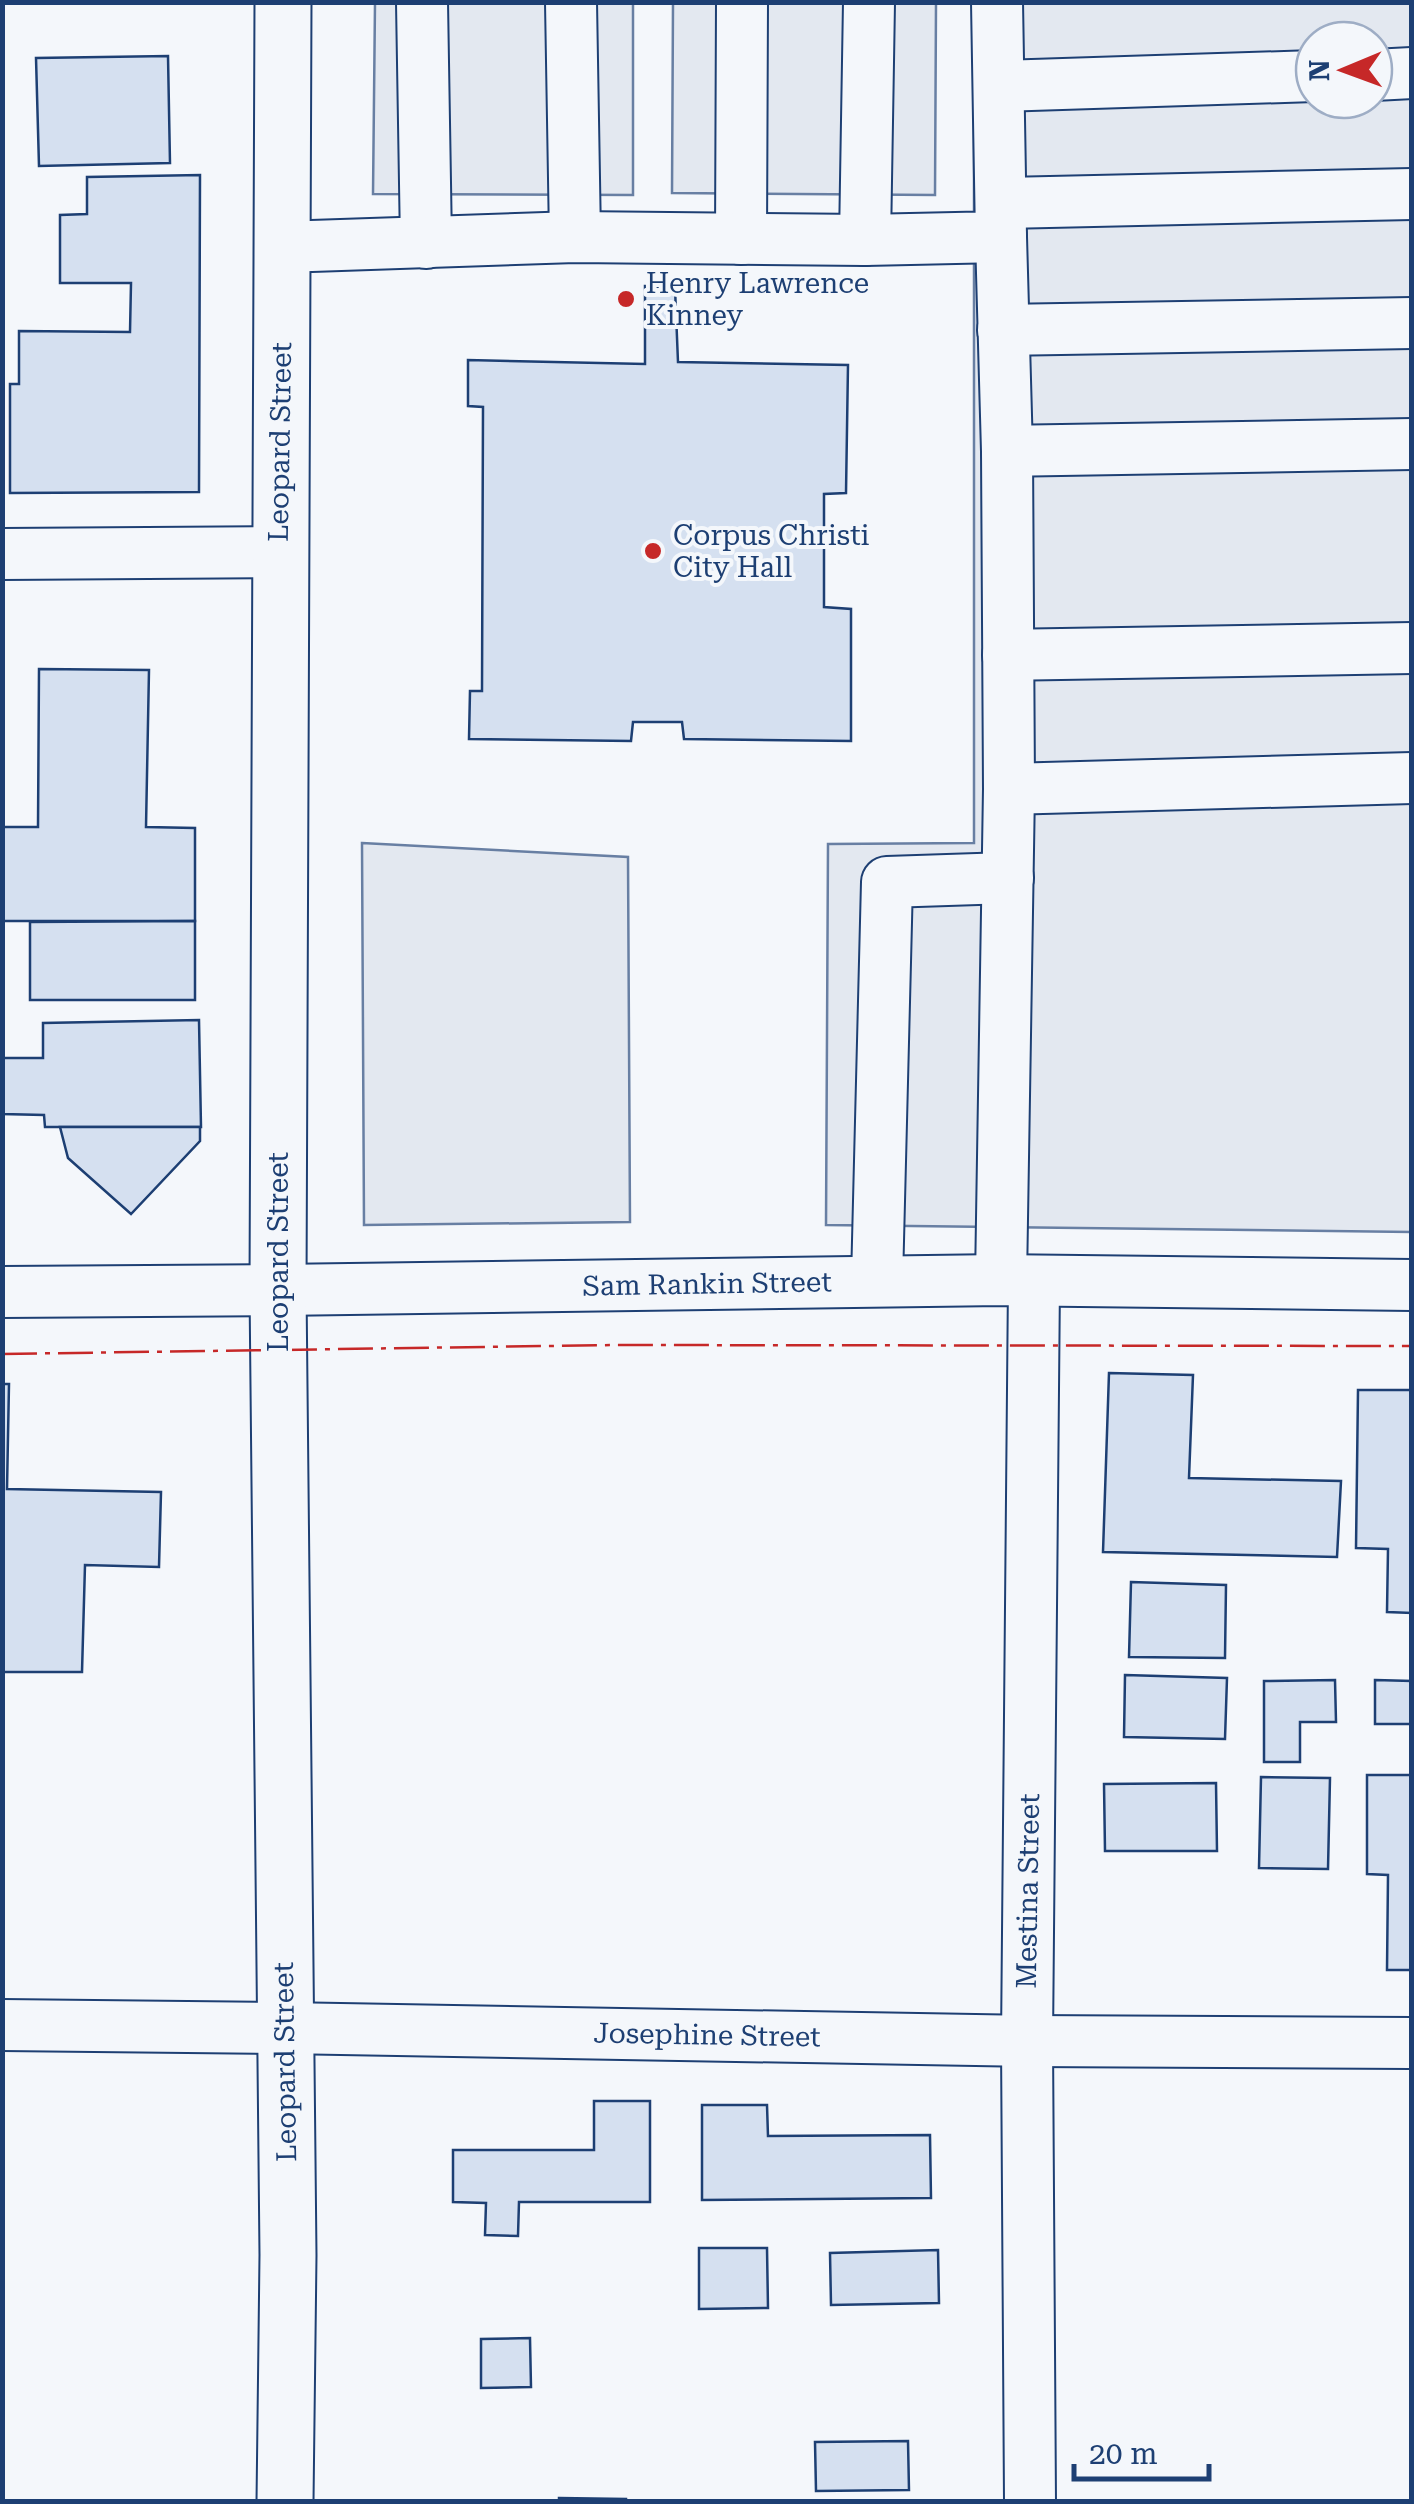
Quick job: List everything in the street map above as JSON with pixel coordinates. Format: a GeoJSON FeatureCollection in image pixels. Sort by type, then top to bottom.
{"type":"FeatureCollection","features":[{"type":"Feature","properties":{"kind":"main road","name":"Leopard Street"},"geometry":{"type":"LineString","coordinates":[[283,2],[278,1290],[288,2255],[285,2502]]}},
{"type":"Feature","properties":{"kind":"street"},"geometry":{"type":"LineString","coordinates":[[422,2],[426,243]]}},
{"type":"Feature","properties":{"kind":"street"},"geometry":{"type":"LineString","coordinates":[[571,2],[575,237]]}},
{"type":"Feature","properties":{"kind":"street"},"geometry":{"type":"LineString","coordinates":[[741,239],[742,2]]}},
{"type":"Feature","properties":{"kind":"street"},"geometry":{"type":"LineString","coordinates":[[865,240],[869,2]]}},
{"type":"Feature","properties":{"kind":"street","name":"Mestina Street"},"geometry":{"type":"LineString","coordinates":[[997,2],[1007,452],[1008,878],[1018,1280],[1030,2502]]}},
{"type":"Feature","properties":{"kind":"street"},"geometry":{"type":"LineString","coordinates":[[998,86],[1294,77]]}},
{"type":"Feature","properties":{"kind":"street"},"geometry":{"type":"LineString","coordinates":[[282,248],[575,237],[865,240],[1001,220],[1412,194]]}},
{"type":"Feature","properties":{"kind":"street"},"geometry":{"type":"LineString","coordinates":[[1003,330],[1412,323]]}},
{"type":"Feature","properties":{"kind":"street"},"geometry":{"type":"LineString","coordinates":[[1007,452],[1412,444]]}},
{"type":"Feature","properties":{"kind":"street"},"geometry":{"type":"LineString","coordinates":[[2,554],[279,552]]}},
{"type":"Feature","properties":{"kind":"street"},"geometry":{"type":"LineString","coordinates":[[1008,656],[1412,648]]}},
{"type":"Feature","properties":{"kind":"street"},"geometry":{"type":"LineString","coordinates":[[1009,789],[1412,778]]}},
{"type":"Feature","properties":{"kind":"street"},"geometry":{"type":"LineString","coordinates":[[877,1281],[887,882],[1008,878]]}},
{"type":"Feature","properties":{"kind":"street","name":"Sam Rankin Street"},"geometry":{"type":"LineString","coordinates":[[2,1292],[1018,1280],[1412,1285]]}},
{"type":"Feature","properties":{"kind":"street","name":"Josephine Street"},"geometry":{"type":"LineString","coordinates":[[2,2026],[1027,2041],[1412,2042]]}},
{"type":"Feature","properties":{"kind":"shaded area"},"geometry":{"type":"Polygon","coordinates":[[[375,3],[633,3],[633,195],[373,194],[375,3]]]}},
{"type":"Feature","properties":{"kind":"shaded area"},"geometry":{"type":"Polygon","coordinates":[[[673,3],[936,3],[935,195],[672,193],[673,3]]]}},
{"type":"Feature","properties":{"kind":"shaded area"},"geometry":{"type":"Polygon","coordinates":[[[974,3],[1411,3],[1411,1232],[826,1225],[828,844],[974,843],[974,3]]]}},
{"type":"Feature","properties":{"kind":"shaded area"},"geometry":{"type":"Polygon","coordinates":[[[362,843],[628,857],[630,1222],[364,1225],[362,843]]]}},
{"type":"Feature","properties":{"kind":"building"},"geometry":{"type":"Polygon","coordinates":[[[168,56],[170,163],[39,166],[36,58],[168,56]]]}},
{"type":"Feature","properties":{"kind":"building"},"geometry":{"type":"Polygon","coordinates":[[[200,175],[199,492],[10,493],[10,384],[19,384],[19,331],[130,332],[131,283],[60,283],[60,215],[87,214],[87,177],[200,175]]]}},
{"type":"Feature","properties":{"kind":"building","name":"Corpus Christi City Hall"},"geometry":{"type":"Polygon","coordinates":[[[645,286],[675,288],[678,362],[848,365],[846,493],[824,494],[824,607],[851,609],[851,741],[684,739],[682,722],[633,722],[631,741],[469,739],[470,691],[482,691],[483,407],[468,406],[468,360],[645,364],[645,286]]]}},
{"type":"Feature","properties":{"kind":"building"},"geometry":{"type":"Polygon","coordinates":[[[39,669],[149,670],[146,827],[195,828],[195,921],[2,921],[2,827],[38,827],[39,669]]]}},
{"type":"Feature","properties":{"kind":"building"},"geometry":{"type":"Polygon","coordinates":[[[195,921],[195,1000],[30,1000],[30,922],[195,921]]]}},
{"type":"Feature","properties":{"kind":"building"},"geometry":{"type":"Polygon","coordinates":[[[199,1020],[201,1127],[45,1127],[44,1115],[2,1114],[2,1058],[43,1058],[43,1023],[199,1020]]]}},
{"type":"Feature","properties":{"kind":"building"},"geometry":{"type":"Polygon","coordinates":[[[60,1127],[200,1127],[200,1141],[131,1214],[68,1158],[60,1127]]]}},
{"type":"Feature","properties":{"kind":"building"},"geometry":{"type":"Polygon","coordinates":[[[1109,1373],[1193,1375],[1189,1478],[1341,1481],[1337,1557],[1103,1552],[1109,1373]]]}},
{"type":"Feature","properties":{"kind":"building"},"geometry":{"type":"Polygon","coordinates":[[[2,1384],[9,1384],[7,1489],[161,1492],[159,1567],[85,1565],[82,1672],[2,1672],[2,1384]]]}},
{"type":"Feature","properties":{"kind":"building"},"geometry":{"type":"Polygon","coordinates":[[[1358,1390],[1412,1390],[1412,1613],[1387,1612],[1388,1549],[1356,1548],[1358,1390]]]}},
{"type":"Feature","properties":{"kind":"building"},"geometry":{"type":"Polygon","coordinates":[[[1131,1582],[1226,1585],[1225,1658],[1129,1657],[1131,1582]]]}},
{"type":"Feature","properties":{"kind":"building"},"geometry":{"type":"Polygon","coordinates":[[[1125,1675],[1227,1678],[1225,1739],[1124,1737],[1125,1675]]]}},
{"type":"Feature","properties":{"kind":"building"},"geometry":{"type":"Polygon","coordinates":[[[1335,1680],[1336,1722],[1300,1722],[1300,1762],[1264,1762],[1264,1681],[1335,1680]]]}},
{"type":"Feature","properties":{"kind":"building"},"geometry":{"type":"Polygon","coordinates":[[[1375,1680],[1412,1681],[1412,1724],[1375,1724],[1375,1680]]]}},
{"type":"Feature","properties":{"kind":"building"},"geometry":{"type":"Polygon","coordinates":[[[1367,1775],[1412,1775],[1412,1970],[1387,1970],[1388,1875],[1367,1874],[1367,1775]]]}},
{"type":"Feature","properties":{"kind":"building"},"geometry":{"type":"Polygon","coordinates":[[[1261,1777],[1330,1778],[1328,1869],[1259,1868],[1261,1777]]]}},
{"type":"Feature","properties":{"kind":"building"},"geometry":{"type":"Polygon","coordinates":[[[1216,1783],[1217,1851],[1105,1851],[1104,1784],[1216,1783]]]}},
{"type":"Feature","properties":{"kind":"building"},"geometry":{"type":"Polygon","coordinates":[[[594,2101],[650,2101],[650,2202],[519,2202],[518,2236],[485,2235],[486,2203],[453,2202],[453,2150],[594,2150],[594,2101]]]}},
{"type":"Feature","properties":{"kind":"building"},"geometry":{"type":"Polygon","coordinates":[[[702,2105],[767,2105],[768,2136],[930,2135],[931,2198],[702,2200],[702,2105]]]}},
{"type":"Feature","properties":{"kind":"building"},"geometry":{"type":"Polygon","coordinates":[[[699,2248],[767,2248],[768,2308],[699,2309],[699,2248]]]}},
{"type":"Feature","properties":{"kind":"building"},"geometry":{"type":"Polygon","coordinates":[[[938,2250],[939,2303],[831,2305],[830,2253],[938,2250]]]}},
{"type":"Feature","properties":{"kind":"building"},"geometry":{"type":"Polygon","coordinates":[[[530,2338],[531,2387],[481,2388],[481,2339],[530,2338]]]}},
{"type":"Feature","properties":{"kind":"building"},"geometry":{"type":"Polygon","coordinates":[[[908,2441],[909,2490],[816,2491],[815,2442],[908,2441]]]}},
{"type":"Feature","properties":{"kind":"building"},"geometry":{"type":"Polygon","coordinates":[[[559,2498],[626,2499],[626,2502],[559,2502],[559,2498]]]}},
{"type":"Feature","properties":{"kind":"power"},"geometry":{"type":"LineString","coordinates":[[2,1354],[616,1345],[1412,1346]]}},
{"type":"Feature","properties":{"kind":"place","name":"Henry Lawrence Kinney"},"geometry":{"type":"Point","coordinates":[626,299]}},
{"type":"Feature","properties":{"kind":"place","name":"Corpus Christi City Hall"},"geometry":{"type":"Point","coordinates":[653,551]}}]}
